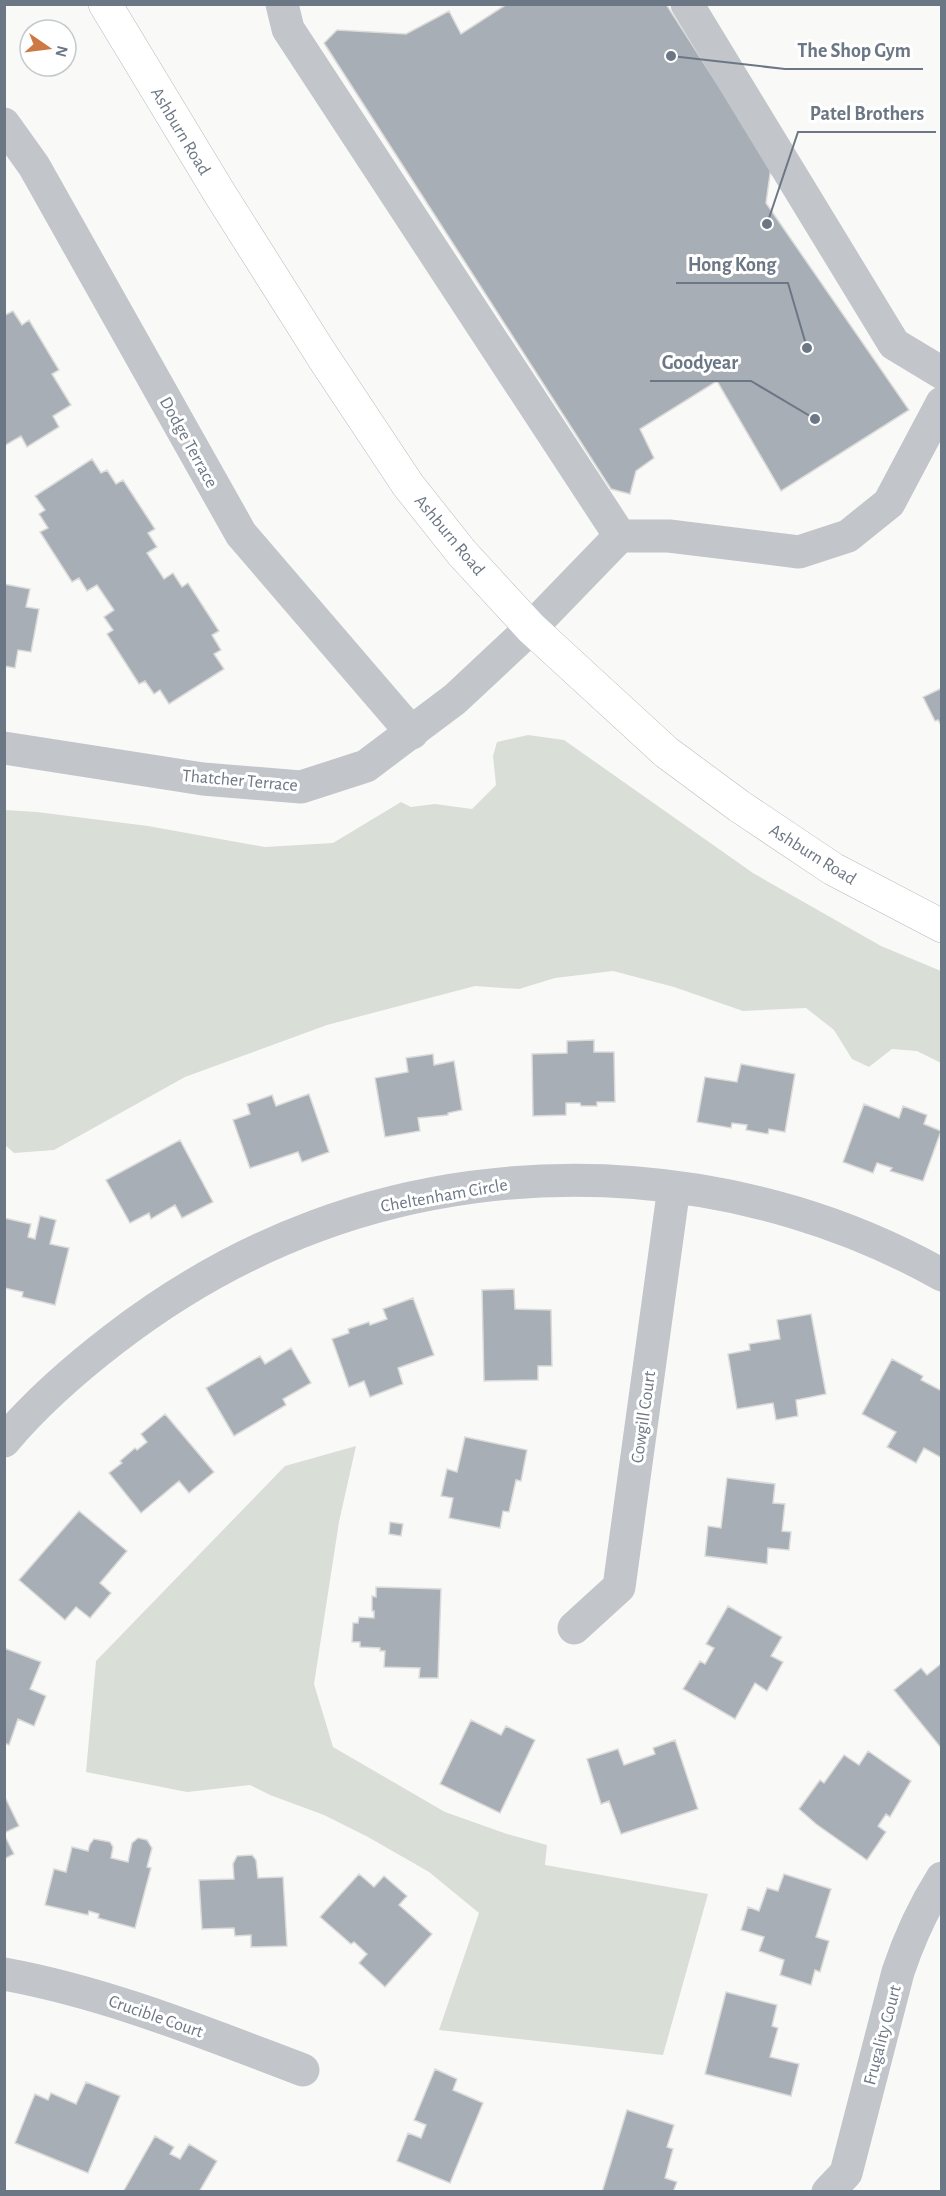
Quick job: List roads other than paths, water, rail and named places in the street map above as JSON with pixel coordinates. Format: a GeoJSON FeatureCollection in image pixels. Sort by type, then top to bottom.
{"type":"FeatureCollection","features":[{"type":"Feature","properties":{"kind":"main road","name":"Ashburn Road"},"geometry":{"type":"LineString","coordinates":[[105,4],[220,194],[408,485],[462,553],[531,628],[666,752],[739,806],[833,869],[942,927]]}},
{"type":"Feature","properties":{"kind":"street"},"geometry":{"type":"LineString","coordinates":[[282,4],[288,29],[620,536],[669,536],[799,552],[848,536],[889,503],[942,403]]}},
{"type":"Feature","properties":{"kind":"street"},"geometry":{"type":"LineString","coordinates":[[687,4],[894,344],[942,373]]}},
{"type":"Feature","properties":{"kind":"street","name":"Dodge Terrace"},"geometry":{"type":"LineString","coordinates":[[4,124],[34,166],[241,534],[412,733]]}},
{"type":"Feature","properties":{"kind":"street","name":"Thatcher Terrace"},"geometry":{"type":"LineString","coordinates":[[4,747],[203,779],[301,787],[370,765],[454,699],[531,628],[620,536]]}},
{"type":"Feature","properties":{"kind":"street","name":"Cheltenham Circle"},"geometry":{"type":"LineString","coordinates":[[9,1427],[84,1362],[148,1313],[194,1284],[241,1258],[315,1226],[367,1209],[419,1196],[499,1184],[580,1180],[674,1187],[738,1198],[831,1224],[881,1244],[942,1275]]}},
{"type":"Feature","properties":{"kind":"street","name":"Cowgill Court"},"geometry":{"type":"LineString","coordinates":[[574,1628],[619,1587],[674,1187]]}},
{"type":"Feature","properties":{"kind":"street","name":"Frugality Court"},"geometry":{"type":"LineString","coordinates":[[828,2192],[846,2172],[898,1972],[929,1897],[942,1878]]}},
{"type":"Feature","properties":{"kind":"street","name":"Crucible Court"},"geometry":{"type":"LineString","coordinates":[[4,1974],[50,1982],[136,2007],[303,2070]]}},
{"type":"Feature","properties":{"kind":"place","name":"The Shop Gym"},"geometry":{"type":"Point","coordinates":[671,56]}},
{"type":"Feature","properties":{"kind":"place","name":"Patel Brothers"},"geometry":{"type":"Point","coordinates":[767,224]}},
{"type":"Feature","properties":{"kind":"place","name":"Hong Kong"},"geometry":{"type":"Point","coordinates":[807,348]}},
{"type":"Feature","properties":{"kind":"place","name":"Goodyear"},"geometry":{"type":"Point","coordinates":[815,419]}}]}
